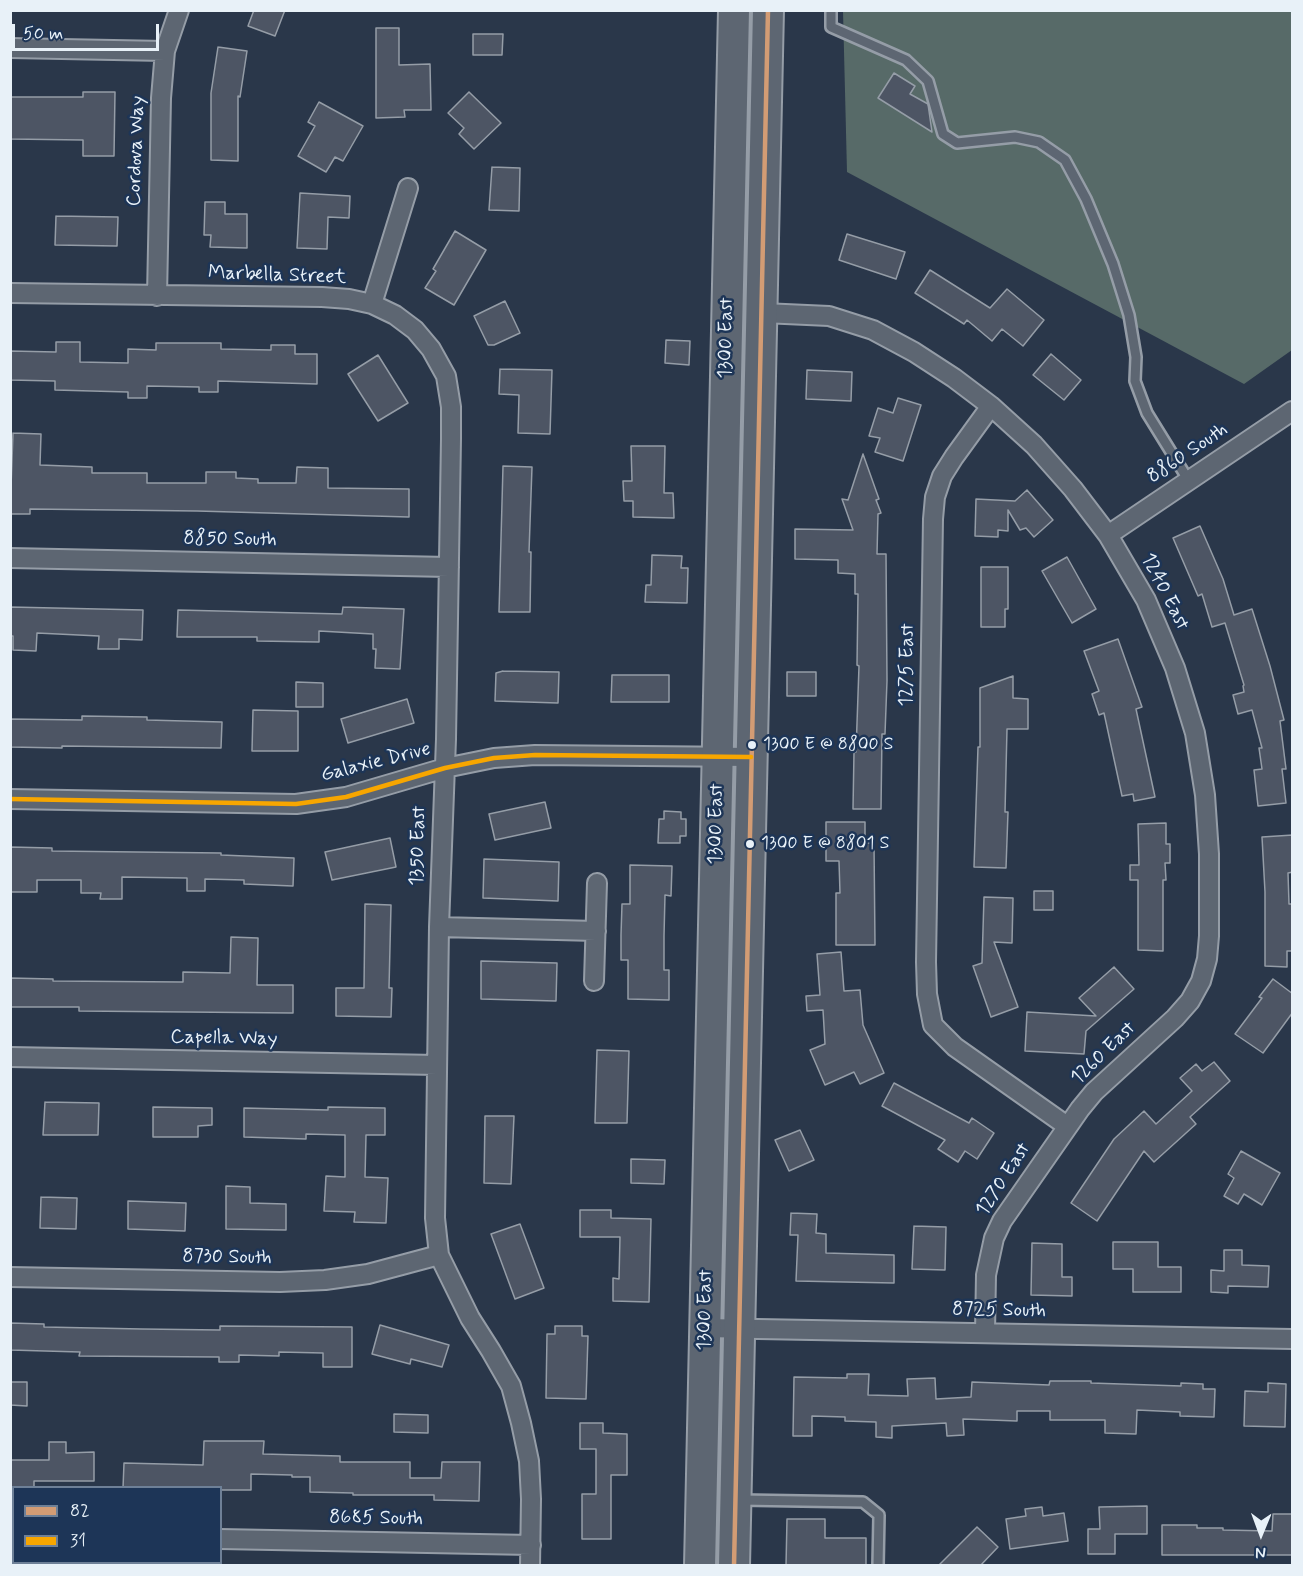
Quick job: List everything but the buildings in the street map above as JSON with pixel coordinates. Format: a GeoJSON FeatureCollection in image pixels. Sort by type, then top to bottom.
{"type":"FeatureCollection","features":[{"type":"Feature","properties":{"kind":"main road","name":"1300 East"},"geometry":{"type":"LineString","coordinates":[[700,1566],[734,10]]}},
{"type":"Feature","properties":{"kind":"main road","name":"1300 East"},"geometry":{"type":"LineString","coordinates":[[734,1566],[768,10]]}},
{"type":"Feature","properties":{"kind":"street","name":"Cordova Way"},"geometry":{"type":"LineString","coordinates":[[157,296],[161,98],[165,51],[179,10]]}},
{"type":"Feature","properties":{"kind":"street"},"geometry":{"type":"LineString","coordinates":[[10,48],[165,51]]}},
{"type":"Feature","properties":{"kind":"street"},"geometry":{"type":"LineString","coordinates":[[372,304],[408,188]]}},
{"type":"Feature","properties":{"kind":"street","name":"Marbella Street"},"geometry":{"type":"LineString","coordinates":[[10,293],[322,297],[372,304],[395,315],[415,330],[431,349],[446,376],[451,407],[452,438]]}},
{"type":"Feature","properties":{"kind":"street","name":"1240 East"},"geometry":{"type":"LineString","coordinates":[[763,313],[829,316],[873,330],[914,352],[954,378],[991,406],[1034,445],[1073,489],[1108,535],[1146,600],[1175,668],[1195,733],[1205,795],[1209,854],[1207,960],[1201,981],[1190,1001],[1175,1018]]}},
{"type":"Feature","properties":{"kind":"street","name":"1275 East"},"geometry":{"type":"LineString","coordinates":[[991,406],[942,476],[935,497],[926,939],[927,994],[933,1025],[955,1047],[1067,1126]]}},
{"type":"Feature","properties":{"kind":"street","name":"8860 South"},"geometry":{"type":"LineString","coordinates":[[1108,535],[1293,411]]}},
{"type":"Feature","properties":{"kind":"street","name":"1350 East"},"geometry":{"type":"LineString","coordinates":[[439,1255],[435,1218],[436,1065],[452,438]]}},
{"type":"Feature","properties":{"kind":"street","name":"8850 South"},"geometry":{"type":"LineString","coordinates":[[10,558],[449,567]]}},
{"type":"Feature","properties":{"kind":"street","name":"Galaxie Drive"},"geometry":{"type":"LineString","coordinates":[[10,799],[296,804],[346,797],[445,768],[494,758],[535,755],[751,757]]}},
{"type":"Feature","properties":{"kind":"street"},"geometry":{"type":"LineString","coordinates":[[594,981],[597,882]]}},
{"type":"Feature","properties":{"kind":"street"},"geometry":{"type":"LineString","coordinates":[[439,927],[596,930]]}},
{"type":"Feature","properties":{"kind":"street","name":"1260 East"},"geometry":{"type":"LineString","coordinates":[[1067,1126],[1094,1092],[1175,1018]]}},
{"type":"Feature","properties":{"kind":"street","name":"Capella Way"},"geometry":{"type":"LineString","coordinates":[[10,1057],[436,1065]]}},
{"type":"Feature","properties":{"kind":"street","name":"1270 East"},"geometry":{"type":"LineString","coordinates":[[985,1333],[986,1275],[994,1238],[1002,1221],[1067,1126]]}},
{"type":"Feature","properties":{"kind":"street"},"geometry":{"type":"LineString","coordinates":[[439,1255],[470,1317],[511,1386],[529,1461],[530,1566]]}},
{"type":"Feature","properties":{"kind":"street","name":"8730 South"},"geometry":{"type":"LineString","coordinates":[[10,1277],[280,1282],[325,1280],[368,1274],[439,1255]]}},
{"type":"Feature","properties":{"kind":"street","name":"8725 South"},"geometry":{"type":"LineString","coordinates":[[705,1329],[1293,1339]]}},
{"type":"Feature","properties":{"kind":"street","name":"8685 South"},"geometry":{"type":"LineString","coordinates":[[222,1539],[531,1545]]}},
{"type":"Feature","properties":{"kind":"lane"},"geometry":{"type":"LineString","coordinates":[[831,10],[831,27],[906,60],[928,81],[943,134],[957,143],[1015,137],[1039,142],[1065,160],[1086,199],[1113,264],[1130,315],[1136,357],[1135,381],[1147,413],[1189,481]]}},
{"type":"Feature","properties":{"kind":"lane"},"geometry":{"type":"LineString","coordinates":[[735,1500],[863,1502],[879,1515],[878,1566]]}},
{"type":"Feature","properties":{"kind":"shaded area"},"geometry":{"type":"Polygon","coordinates":[[[843,11],[1292,11],[1292,350],[1244,384],[847,172],[843,11]]]}},
{"type":"Feature","properties":{"kind":"transit line","name":"82"},"geometry":{"type":"LineString","coordinates":[[734,1566],[768,10]]}},
{"type":"Feature","properties":{"kind":"transit line","name":"31"},"geometry":{"type":"LineString","coordinates":[[10,799],[296,804],[346,797],[445,768],[494,758],[535,755],[751,757]]}},
{"type":"Feature","properties":{"kind":"place","name":"1300 E @ 8800 S"},"geometry":{"type":"Point","coordinates":[752,745]}},
{"type":"Feature","properties":{"kind":"place","name":"1300 E @ 8801 S"},"geometry":{"type":"Point","coordinates":[750,844]}}]}
